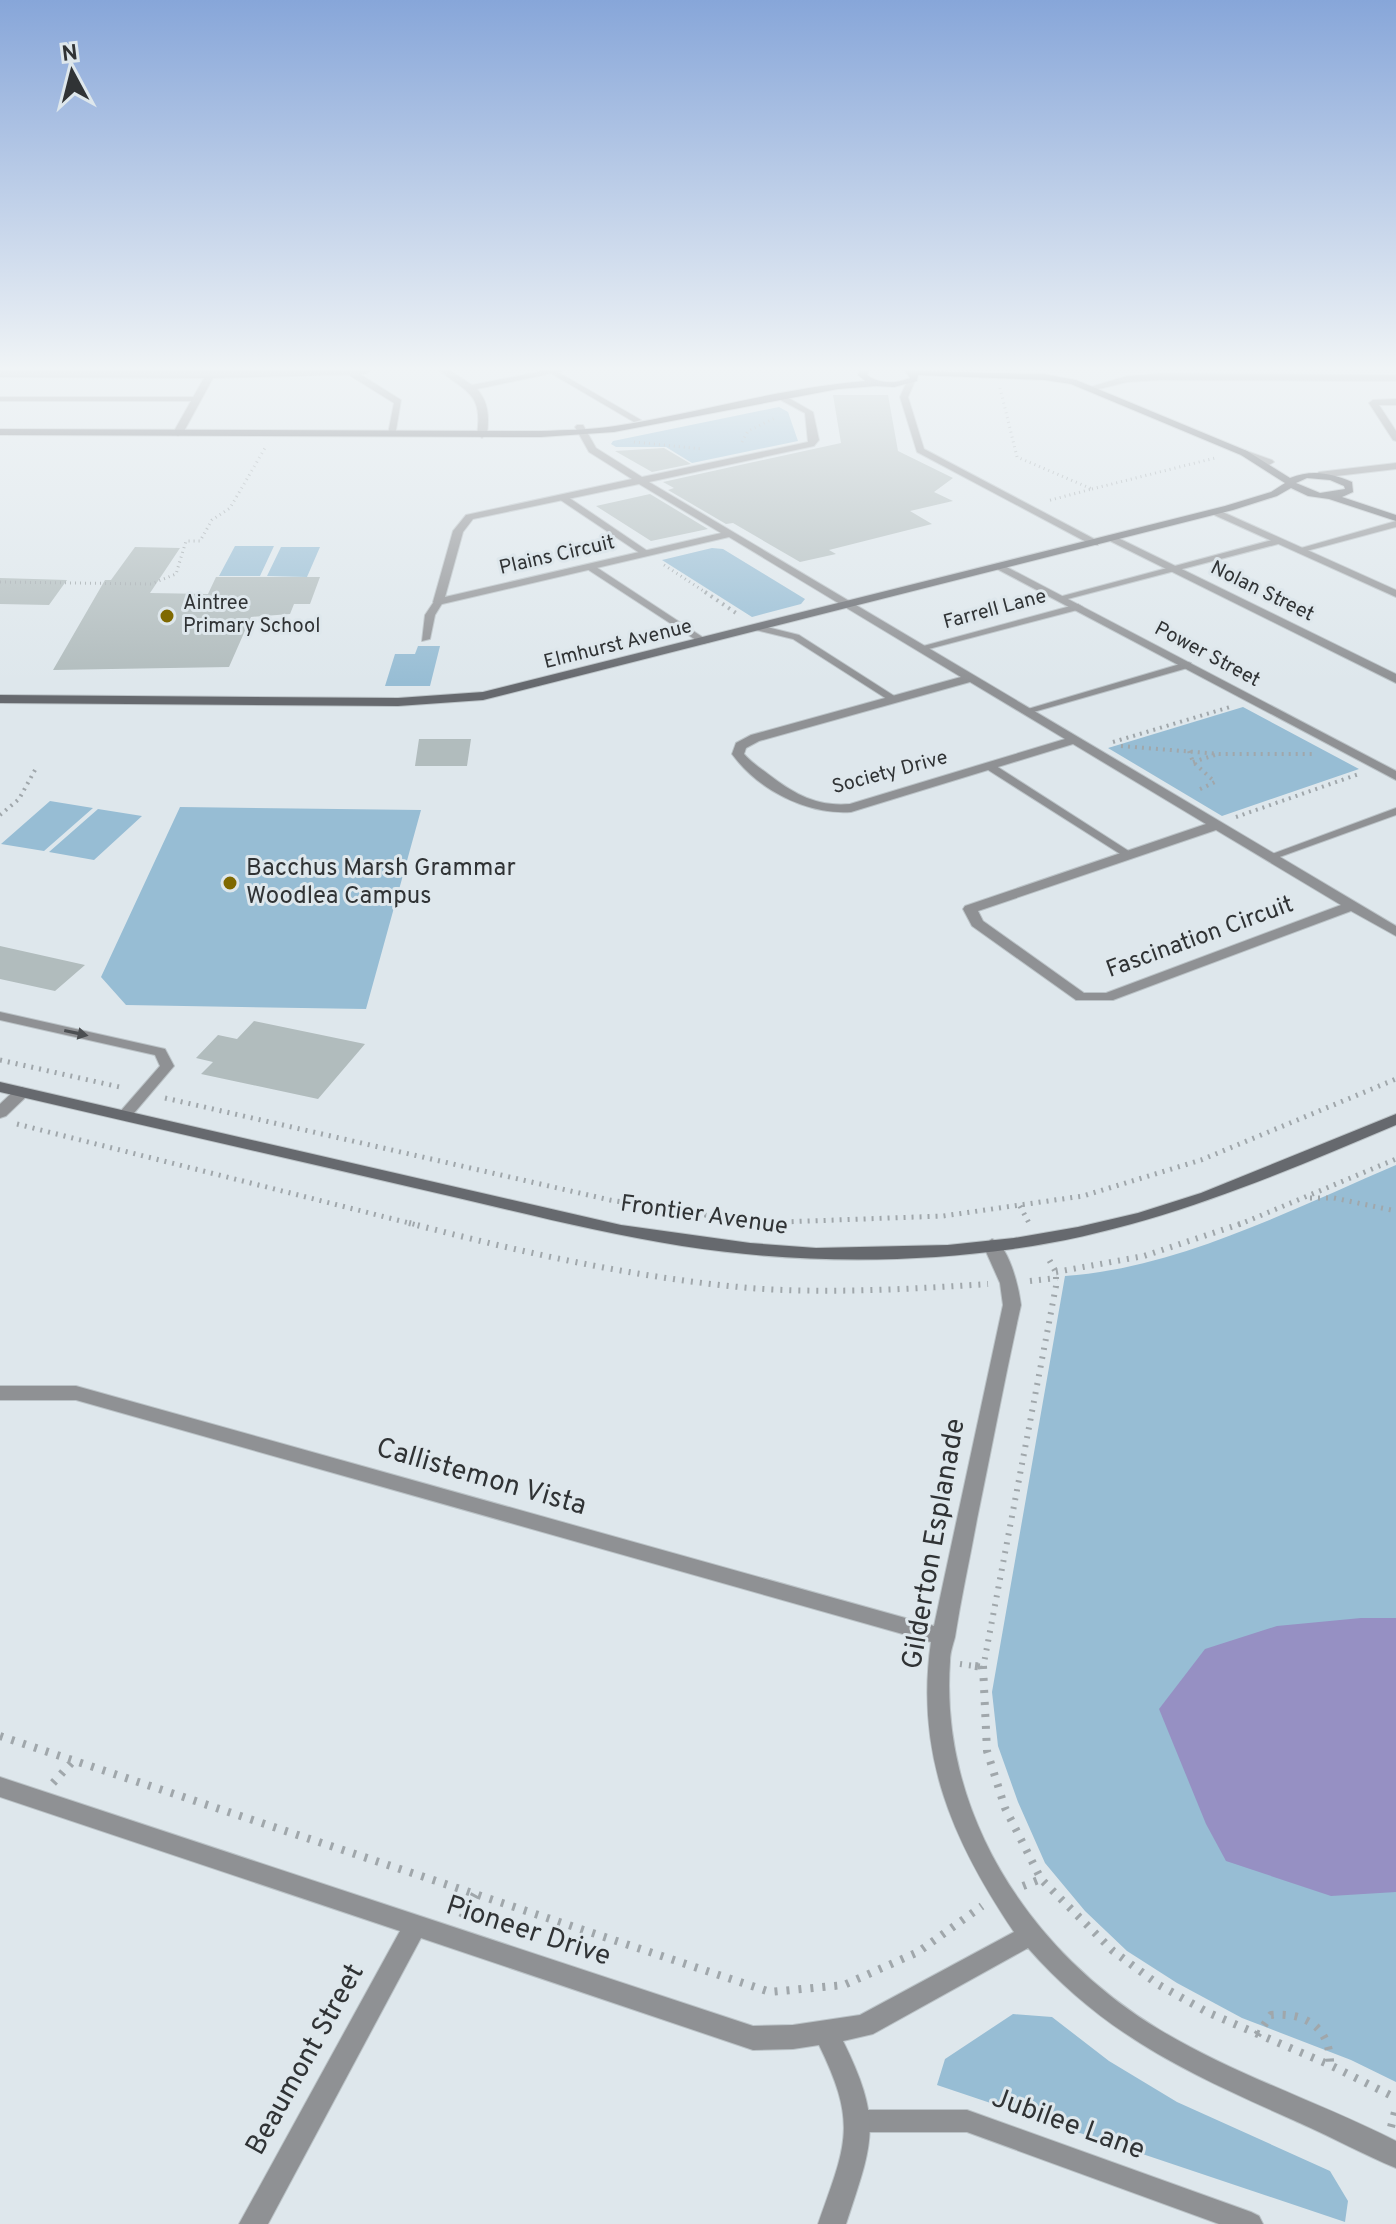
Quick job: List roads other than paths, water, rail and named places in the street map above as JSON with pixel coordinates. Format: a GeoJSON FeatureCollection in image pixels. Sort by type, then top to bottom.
{"type":"FeatureCollection","features":[{"type":"Feature","properties":{"kind":"street"},"geometry":{"type":"LineString","coordinates":[[630,475],[1396,932]]}},
{"type":"Feature","properties":{"kind":"street"},"geometry":{"type":"LineString","coordinates":[[438,602],[458,531],[470,517],[669,475]]}},
{"type":"Feature","properties":{"kind":"street"},"geometry":{"type":"LineString","coordinates":[[1277,475],[1298,490],[1394,519]]}},
{"type":"Feature","properties":{"kind":"street"},"geometry":{"type":"LineString","coordinates":[[1318,475],[1340,479],[1364,500],[1394,519]]}},
{"type":"Feature","properties":{"kind":"street","name":"Elmhurst Avenue"},"geometry":{"type":"LineString","coordinates":[[0,699],[398,702],[504,693],[1216,512],[1274,494],[1298,477],[1318,475]]}},
{"type":"Feature","properties":{"kind":"street"},"geometry":{"type":"LineString","coordinates":[[1326,496],[1342,494],[1358,479],[1369,475]]}},
{"type":"Feature","properties":{"kind":"street","name":"Elmhurst Avenue"},"geometry":{"type":"LineString","coordinates":[[1229,508],[1326,496]]}},
{"type":"Feature","properties":{"kind":"street"},"geometry":{"type":"LineString","coordinates":[[1216,512],[1396,594]]}},
{"type":"Feature","properties":{"kind":"street","name":"Plains Circuit"},"geometry":{"type":"LineString","coordinates":[[438,602],[730,534]]}},
{"type":"Feature","properties":{"kind":"street","name":"Nolan Street"},"geometry":{"type":"LineString","coordinates":[[1112,538],[1396,679]]}},
{"type":"Feature","properties":{"kind":"street","name":"Power Street"},"geometry":{"type":"LineString","coordinates":[[1001,567],[1396,776]]}},
{"type":"Feature","properties":{"kind":"street","name":"Society Drive"},"geometry":{"type":"LineString","coordinates":[[971,678],[755,738],[740,746],[738,754],[744,762],[799,802],[833,811],[1075,740]]}},
{"type":"Feature","properties":{"kind":"street"},"geometry":{"type":"LineString","coordinates":[[1379,767],[1396,761]]}},
{"type":"Feature","properties":{"kind":"street","name":"Fascination Circuit"},"geometry":{"type":"LineString","coordinates":[[1217,825],[970,909],[977,923],[1081,997],[1108,997],[1352,906]]}},
{"type":"Feature","properties":{"kind":"street","name":"Frontier Avenue"},"geometry":{"type":"LineString","coordinates":[[0,1087],[548,1215],[676,1241],[775,1252],[840,1253],[992,1245],[1038,1239],[1141,1217],[1199,1200],[1396,1119]]}},
{"type":"Feature","properties":{"kind":"street"},"geometry":{"type":"LineString","coordinates":[[5,1118],[22,1092]]}},
{"type":"Feature","properties":{"kind":"street","name":"Gilderton Esplanade"},"geometry":{"type":"LineString","coordinates":[[992,1245],[1009,1283],[1012,1305],[939,1662],[940,1731],[948,1771],[979,1857],[999,1894],[1030,1935],[1091,1996],[1149,2038],[1221,2076],[1396,2155]]}},
{"type":"Feature","properties":{"kind":"street","name":"Callistemon Vista"},"geometry":{"type":"LineString","coordinates":[[0,1393],[76,1393],[944,1637]]}},
{"type":"Feature","properties":{"kind":"street","name":"Pioneer Drive"},"geometry":{"type":"LineString","coordinates":[[0,1787],[753,2038],[826,2033],[864,2026],[1030,1935]]}},
{"type":"Feature","properties":{"kind":"street","name":"Beaumont Street"},"geometry":{"type":"LineString","coordinates":[[253,2224],[415,1926]]}},
{"type":"Feature","properties":{"kind":"street"},"geometry":{"type":"LineString","coordinates":[[826,2033],[846,2076],[858,2121],[849,2171],[832,2224]]}},
{"type":"Feature","properties":{"kind":"lane"},"geometry":{"type":"LineString","coordinates":[[966,475],[1095,543]]}},
{"type":"Feature","properties":{"kind":"lane"},"geometry":{"type":"LineString","coordinates":[[562,497],[647,554]]}},
{"type":"Feature","properties":{"kind":"lane"},"geometry":{"type":"LineString","coordinates":[[1299,550],[1394,519]]}},
{"type":"Feature","properties":{"kind":"lane"},"geometry":{"type":"LineString","coordinates":[[1060,598],[1279,541]]}},
{"type":"Feature","properties":{"kind":"lane"},"geometry":{"type":"LineString","coordinates":[[590,567],[705,642]]}},
{"type":"Feature","properties":{"kind":"lane"},"geometry":{"type":"LineString","coordinates":[[425,639],[430,615],[438,602]]}},
{"type":"Feature","properties":{"kind":"lane","name":"Farrell Lane"},"geometry":{"type":"LineString","coordinates":[[921,648],[1078,607]]}},
{"type":"Feature","properties":{"kind":"lane"},"geometry":{"type":"LineString","coordinates":[[759,628],[796,637],[894,699]]}},
{"type":"Feature","properties":{"kind":"lane"},"geometry":{"type":"LineString","coordinates":[[1026,711],[1187,665]]}},
{"type":"Feature","properties":{"kind":"lane"},"geometry":{"type":"LineString","coordinates":[[989,766],[1129,855]]}},
{"type":"Feature","properties":{"kind":"lane"},"geometry":{"type":"LineString","coordinates":[[1270,857],[1396,811]]}},
{"type":"Feature","properties":{"kind":"lane"},"geometry":{"type":"LineString","coordinates":[[0,1016],[160,1052],[167,1066],[124,1116]]}},
{"type":"Feature","properties":{"kind":"lane","name":"Jubilee Lane"},"geometry":{"type":"LineString","coordinates":[[858,2121],[967,2121],[1251,2224]]}},
{"type":"Feature","properties":{"kind":"place","name":"Aintree Primary School"},"geometry":{"type":"Point","coordinates":[167,616]}},
{"type":"Feature","properties":{"kind":"place","name":"Bacchus Marsh Grammar Woodlea Campus"},"geometry":{"type":"Point","coordinates":[230,883]}}]}
